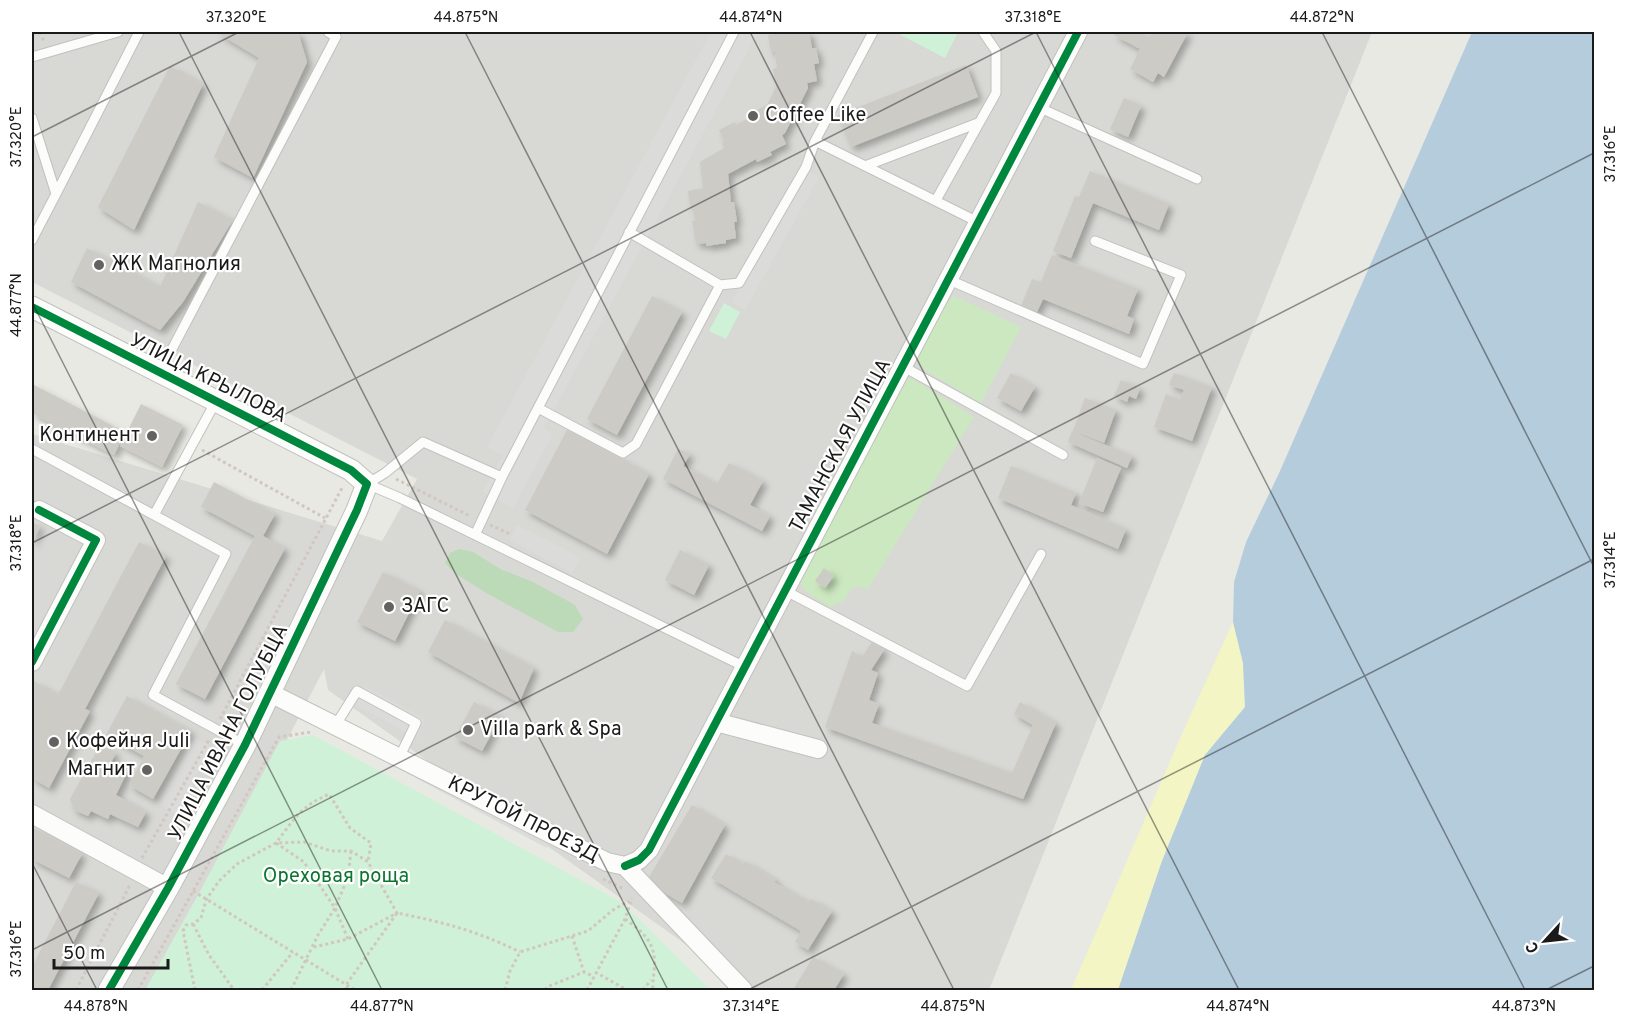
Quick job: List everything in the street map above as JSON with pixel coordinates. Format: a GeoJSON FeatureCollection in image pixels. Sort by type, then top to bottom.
{"type":"FeatureCollection","features":[{"type":"Feature","properties":{"kind":"street","name":"ТАМАНСКАЯ УЛИЦА"},"geometry":{"type":"LineString","coordinates":[[625,867],[639,860],[649,850],[1078,32]]}},
{"type":"Feature","properties":{"kind":"street","name":"УЛИЦА КРЫЛОВА"},"geometry":{"type":"LineString","coordinates":[[32,308],[351,470],[367,484]]}},
{"type":"Feature","properties":{"kind":"street","name":"УЛИЦА ИВАНА ГОЛУБЦА"},"geometry":{"type":"LineString","coordinates":[[109,990],[168,888],[245,745],[357,510],[367,484]]}},
{"type":"Feature","properties":{"kind":"street"},"geometry":{"type":"LineString","coordinates":[[32,662],[96,540],[35,509]]}},
{"type":"Feature","properties":{"kind":"street","name":"КРУТОЙ ПРОЕЗД"},"geometry":{"type":"LineString","coordinates":[[270,693],[607,862],[625,867],[743,990]]}},
{"type":"Feature","properties":{"kind":"street"},"geometry":{"type":"LineString","coordinates":[[716,722],[818,749]]}},
{"type":"Feature","properties":{"kind":"street"},"geometry":{"type":"LineString","coordinates":[[32,814],[140,865],[168,888]]}},
{"type":"Feature","properties":{"kind":"lane"},"geometry":{"type":"LineString","coordinates":[[32,57],[118,32]]}},
{"type":"Feature","properties":{"kind":"lane"},"geometry":{"type":"LineString","coordinates":[[32,240],[140,32]]}},
{"type":"Feature","properties":{"kind":"lane"},"geometry":{"type":"LineString","coordinates":[[160,372],[336,37],[328,32]]}},
{"type":"Feature","properties":{"kind":"lane"},"geometry":{"type":"LineString","coordinates":[[475,535],[502,477],[734,32]]}},
{"type":"Feature","properties":{"kind":"lane"},"geometry":{"type":"LineString","coordinates":[[629,232],[720,285],[739,283],[806,167],[815,141],[873,32]]}},
{"type":"Feature","properties":{"kind":"lane"},"geometry":{"type":"LineString","coordinates":[[936,200],[996,93],[996,51],[983,32]]}},
{"type":"Feature","properties":{"kind":"lane"},"geometry":{"type":"LineString","coordinates":[[1038,107],[1197,179]]}},
{"type":"Feature","properties":{"kind":"lane"},"geometry":{"type":"LineString","coordinates":[[32,121],[56,194]]}},
{"type":"Feature","properties":{"kind":"lane"},"geometry":{"type":"LineString","coordinates":[[865,166],[978,123]]}},
{"type":"Feature","properties":{"kind":"lane"},"geometry":{"type":"LineString","coordinates":[[815,141],[978,222]]}},
{"type":"Feature","properties":{"kind":"lane"},"geometry":{"type":"LineString","coordinates":[[947,279],[1143,364],[1181,275],[1095,241]]}},
{"type":"Feature","properties":{"kind":"lane"},"geometry":{"type":"LineString","coordinates":[[538,408],[623,453],[636,444],[720,285]]}},
{"type":"Feature","properties":{"kind":"lane"},"geometry":{"type":"LineString","coordinates":[[902,365],[1063,455]]}},
{"type":"Feature","properties":{"kind":"lane"},"geometry":{"type":"LineString","coordinates":[[154,515],[216,401]]}},
{"type":"Feature","properties":{"kind":"lane"},"geometry":{"type":"LineString","coordinates":[[367,484],[385,473],[423,442],[502,477]]}},
{"type":"Feature","properties":{"kind":"lane"},"geometry":{"type":"LineString","coordinates":[[32,449],[226,554],[153,695],[245,745]]}},
{"type":"Feature","properties":{"kind":"lane"},"geometry":{"type":"LineString","coordinates":[[367,484],[745,667]]}},
{"type":"Feature","properties":{"kind":"lane"},"geometry":{"type":"LineString","coordinates":[[784,590],[967,686],[1041,554]]}},
{"type":"Feature","properties":{"kind":"lane"},"geometry":{"type":"LineString","coordinates":[[335,726],[357,691],[416,723],[399,758]]}},
{"type":"Feature","properties":{"kind":"path"},"geometry":{"type":"LineString","coordinates":[[193,444],[325,518]]}},
{"type":"Feature","properties":{"kind":"path"},"geometry":{"type":"LineString","coordinates":[[385,473],[512,535]]}},
{"type":"Feature","properties":{"kind":"path"},"geometry":{"type":"LineString","coordinates":[[76,990],[140,865],[215,729],[343,486]]}},
{"type":"Feature","properties":{"kind":"path"},"geometry":{"type":"LineString","coordinates":[[138,990],[279,738],[317,731]]}},
{"type":"Feature","properties":{"kind":"path"},"geometry":{"type":"LineString","coordinates":[[195,990],[183,931],[186,925],[193,924],[201,918],[206,900],[219,881],[237,864],[276,843],[309,803],[329,794],[350,828],[371,843],[368,862]]}},
{"type":"Feature","properties":{"kind":"path"},"geometry":{"type":"LineString","coordinates":[[276,843],[304,842],[331,851],[351,851],[368,862],[397,913]]}},
{"type":"Feature","properties":{"kind":"path"},"geometry":{"type":"LineString","coordinates":[[276,843],[304,862],[335,908],[348,939]]}},
{"type":"Feature","properties":{"kind":"path"},"geometry":{"type":"LineString","coordinates":[[291,990],[318,935],[335,908],[348,877],[351,851]]}},
{"type":"Feature","properties":{"kind":"path"},"geometry":{"type":"LineString","coordinates":[[587,990],[625,919],[633,894],[593,874]]}},
{"type":"Feature","properties":{"kind":"path"},"geometry":{"type":"LineString","coordinates":[[193,891],[355,990]]}},
{"type":"Feature","properties":{"kind":"path"},"geometry":{"type":"LineString","coordinates":[[314,946],[348,939],[397,913],[443,922],[490,938],[520,952],[588,931],[613,910],[631,901]]}},
{"type":"Feature","properties":{"kind":"path"},"geometry":{"type":"LineString","coordinates":[[347,990],[346,985],[397,913]]}},
{"type":"Feature","properties":{"kind":"path"},"geometry":{"type":"LineString","coordinates":[[625,919],[639,928],[648,940],[654,956],[651,979],[653,990]]}},
{"type":"Feature","properties":{"kind":"path"},"geometry":{"type":"LineString","coordinates":[[193,924],[209,955],[234,990]]}},
{"type":"Feature","properties":{"kind":"path"},"geometry":{"type":"LineString","coordinates":[[572,936],[584,972]]}},
{"type":"Feature","properties":{"kind":"path"},"geometry":{"type":"LineString","coordinates":[[262,990],[293,952]]}},
{"type":"Feature","properties":{"kind":"path"},"geometry":{"type":"LineString","coordinates":[[506,990],[510,971],[520,952]]}},
{"type":"Feature","properties":{"kind":"path"},"geometry":{"type":"LineString","coordinates":[[545,990],[547,987],[584,972],[594,974],[627,990]]}},
{"type":"Feature","properties":{"kind":"path"},"geometry":{"type":"LineString","coordinates":[[643,990],[651,979]]}},
{"type":"Feature","properties":{"kind":"shaded area"},"geometry":{"type":"Polygon","coordinates":[[[32,32],[1372,32],[989,990],[750,990],[328,690],[324,669],[156,990],[32,990],[32,434],[382,541],[417,479],[32,282],[32,32]]]}},
{"type":"Feature","properties":{"kind":"shaded area"},"geometry":{"type":"Polygon","coordinates":[[[711,32],[758,32],[544,428],[553,434],[513,508],[483,492],[503,455],[487,447],[711,32]]]}},
{"type":"Feature","properties":{"kind":"shaded area"},"geometry":{"type":"Polygon","coordinates":[[[806,170],[819,177],[745,310],[732,302],[806,170]]]}},
{"type":"Feature","properties":{"kind":"shaded area"},"geometry":{"type":"Polygon","coordinates":[[[954,296],[1021,327],[981,403],[921,368],[917,357],[942,305],[954,296]]]}},
{"type":"Feature","properties":{"kind":"shaded area"},"geometry":{"type":"Polygon","coordinates":[[[911,378],[974,417],[868,589],[859,586],[851,589],[844,601],[829,607],[803,589],[799,577],[905,380],[911,378]]]}},
{"type":"Feature","properties":{"kind":"shaded area"},"geometry":{"type":"Polygon","coordinates":[[[517,525],[580,557],[572,573],[509,540],[517,525]]]}},
{"type":"Feature","properties":{"kind":"shaded area"},"geometry":{"type":"Polygon","coordinates":[[[459,549],[473,552],[502,570],[533,582],[575,605],[583,619],[573,632],[558,632],[488,594],[456,574],[445,563],[450,553],[459,549]]]}},
{"type":"Feature","properties":{"kind":"shaded area"},"geometry":{"type":"Polygon","coordinates":[[[366,687],[425,719],[417,738],[354,704],[366,687]]]}},
{"type":"Feature","properties":{"kind":"shaded area"},"geometry":{"type":"Polygon","coordinates":[[[195,737],[211,747],[177,815],[158,803],[195,737]]]}},
{"type":"Feature","properties":{"kind":"shaded area"},"geometry":{"type":"Polygon","coordinates":[[[382,755],[550,842],[547,848],[380,759],[382,755]]]}},
{"type":"Feature","properties":{"kind":"sand"},"geometry":{"type":"Polygon","coordinates":[[[1233,622],[1243,663],[1245,707],[1205,755],[1162,861],[1118,990],[1071,990],[1181,736],[1233,622]]]}},
{"type":"Feature","properties":{"kind":"green space"},"geometry":{"type":"Polygon","coordinates":[[[895,32],[958,32],[945,58],[895,32]]]}},
{"type":"Feature","properties":{"kind":"green space"},"geometry":{"type":"Polygon","coordinates":[[[724,303],[740,312],[726,339],[709,331],[724,303]]]}},
{"type":"Feature","properties":{"kind":"green space","name":"Ореховая роща"},"geometry":{"type":"Polygon","coordinates":[[[313,735],[621,902],[711,990],[145,990],[280,741],[313,735]]]}},
{"type":"Feature","properties":{"kind":"water"},"geometry":{"type":"Polygon","coordinates":[[[1472,32],[1594,32],[1594,990],[1118,990],[1162,861],[1205,755],[1245,707],[1243,663],[1233,622],[1234,582],[1246,542],[1280,471],[1472,32]]]}},
{"type":"Feature","properties":{"kind":"building"},"geometry":{"type":"Polygon","coordinates":[[[216,32],[298,32],[307,62],[253,178],[214,157],[259,58],[216,32]]]}},
{"type":"Feature","properties":{"kind":"building"},"geometry":{"type":"Polygon","coordinates":[[[780,32],[809,32],[812,48],[816,48],[819,63],[814,64],[817,81],[807,83],[808,88],[782,135],[786,144],[770,152],[772,155],[757,162],[756,159],[728,174],[731,202],[734,202],[737,222],[734,222],[736,238],[726,240],[726,243],[706,246],[706,243],[696,244],[692,221],[695,221],[693,206],[690,206],[688,191],[703,188],[700,162],[724,148],[722,143],[725,142],[719,130],[735,122],[736,125],[751,117],[749,114],[767,105],[776,87],[773,69],[777,68],[775,51],[771,52],[768,35],[780,32]]]}},
{"type":"Feature","properties":{"kind":"building"},"geometry":{"type":"Polygon","coordinates":[[[1116,32],[1138,32],[1149,37],[1152,32],[1188,32],[1164,77],[1158,73],[1153,82],[1130,69],[1140,49],[1114,35],[1116,32]]]}},
{"type":"Feature","properties":{"kind":"building"},"geometry":{"type":"Polygon","coordinates":[[[966,65],[978,97],[851,147],[838,115],[966,65]]]}},
{"type":"Feature","properties":{"kind":"building"},"geometry":{"type":"Polygon","coordinates":[[[170,66],[203,84],[134,230],[98,207],[170,66]]]}},
{"type":"Feature","properties":{"kind":"building"},"geometry":{"type":"Polygon","coordinates":[[[1124,98],[1141,106],[1128,137],[1110,129],[1124,98]]]}},
{"type":"Feature","properties":{"kind":"building"},"geometry":{"type":"Polygon","coordinates":[[[1090,171],[1169,204],[1159,230],[1093,203],[1071,258],[1053,251],[1075,196],[1079,197],[1090,171]]]}},
{"type":"Feature","properties":{"kind":"building","name":"ЖК Магнолия"},"geometry":{"type":"Polygon","coordinates":[[[198,202],[233,220],[183,302],[160,330],[71,282],[87,248],[160,287],[198,202]]]}},
{"type":"Feature","properties":{"kind":"building"},"geometry":{"type":"Polygon","coordinates":[[[1052,255],[1138,289],[1127,316],[1134,319],[1129,334],[1043,299],[1037,312],[1021,306],[1032,279],[1041,282],[1052,255]]]}},
{"type":"Feature","properties":{"kind":"building"},"geometry":{"type":"Polygon","coordinates":[[[652,296],[682,312],[617,435],[587,419],[652,296]]]}},
{"type":"Feature","properties":{"kind":"building"},"geometry":{"type":"Polygon","coordinates":[[[1011,373],[1035,387],[1021,411],[997,398],[1011,373]]]}},
{"type":"Feature","properties":{"kind":"building"},"geometry":{"type":"Polygon","coordinates":[[[1174,373],[1212,387],[1192,441],[1154,427],[1166,394],[1180,400],[1184,390],[1169,385],[1174,373]]]}},
{"type":"Feature","properties":{"kind":"building"},"geometry":{"type":"Polygon","coordinates":[[[1121,380],[1140,388],[1136,399],[1129,396],[1127,402],[1114,396],[1121,380]]]}},
{"type":"Feature","properties":{"kind":"building"},"geometry":{"type":"Polygon","coordinates":[[[32,384],[125,432],[114,455],[32,413],[32,384]]]}},
{"type":"Feature","properties":{"kind":"building"},"geometry":{"type":"Polygon","coordinates":[[[1085,398],[1116,410],[1104,443],[1073,431],[1085,398]]]}},
{"type":"Feature","properties":{"kind":"building","name":"Континент"},"geometry":{"type":"Polygon","coordinates":[[[141,404],[183,425],[162,467],[120,446],[141,404]]]}},
{"type":"Feature","properties":{"kind":"building"},"geometry":{"type":"Polygon","coordinates":[[[567,430],[649,474],[607,554],[525,510],[567,430]]]}},
{"type":"Feature","properties":{"kind":"building"},"geometry":{"type":"Polygon","coordinates":[[[1072,431],[1132,456],[1127,468],[1068,442],[1072,431]]]}},
{"type":"Feature","properties":{"kind":"building"},"geometry":{"type":"Polygon","coordinates":[[[678,449],[690,454],[683,466],[717,484],[729,463],[763,481],[750,505],[770,516],[762,531],[663,479],[678,449]]]}},
{"type":"Feature","properties":{"kind":"building"},"geometry":{"type":"Polygon","coordinates":[[[1097,458],[1121,468],[1103,512],[1079,503],[1097,458]]]}},
{"type":"Feature","properties":{"kind":"building"},"geometry":{"type":"Polygon","coordinates":[[[1011,466],[1076,493],[1071,505],[1126,529],[1118,549],[998,498],[1011,466]]]}},
{"type":"Feature","properties":{"kind":"building"},"geometry":{"type":"Polygon","coordinates":[[[214,482],[275,514],[263,536],[285,548],[205,699],[176,684],[255,536],[201,507],[214,482]]]}},
{"type":"Feature","properties":{"kind":"building"},"geometry":{"type":"Polygon","coordinates":[[[32,522],[40,526],[32,544],[32,522]]]}},
{"type":"Feature","properties":{"kind":"building"},"geometry":{"type":"Polygon","coordinates":[[[139,542],[166,556],[85,709],[90,711],[49,788],[32,778],[32,686],[34,681],[58,695],[139,542]]]}},
{"type":"Feature","properties":{"kind":"building"},"geometry":{"type":"Polygon","coordinates":[[[680,550],[709,565],[694,595],[665,580],[680,550]]]}},
{"type":"Feature","properties":{"kind":"building"},"geometry":{"type":"Polygon","coordinates":[[[824,568],[834,576],[825,588],[815,581],[824,568]]]}},
{"type":"Feature","properties":{"kind":"building","name":"ЗАГС"},"geometry":{"type":"Polygon","coordinates":[[[383,572],[420,591],[395,641],[357,622],[383,572]]]}},
{"type":"Feature","properties":{"kind":"building"},"geometry":{"type":"Polygon","coordinates":[[[445,620],[534,668],[519,703],[428,652],[445,620]]]}},
{"type":"Feature","properties":{"kind":"building"},"geometry":{"type":"Polygon","coordinates":[[[872,642],[884,650],[871,670],[878,673],[869,700],[879,704],[872,723],[1012,773],[1033,725],[1014,714],[1020,702],[1056,723],[1023,799],[825,727],[852,651],[862,657],[872,642]]]}},
{"type":"Feature","properties":{"kind":"building"},"geometry":{"type":"Polygon","coordinates":[[[127,696],[191,731],[153,799],[129,785],[144,756],[106,735],[127,696]]]}},
{"type":"Feature","properties":{"kind":"building"},"geometry":{"type":"Polygon","coordinates":[[[474,702],[501,717],[482,751],[455,737],[474,702]]]}},
{"type":"Feature","properties":{"kind":"building"},"geometry":{"type":"Polygon","coordinates":[[[100,745],[116,753],[111,762],[128,770],[116,795],[146,812],[138,827],[110,814],[108,819],[91,811],[88,816],[74,810],[70,799],[100,745]]]}},
{"type":"Feature","properties":{"kind":"building"},"geometry":{"type":"Polygon","coordinates":[[[692,805],[725,825],[682,903],[646,882],[692,805]]]}},
{"type":"Feature","properties":{"kind":"building"},"geometry":{"type":"Polygon","coordinates":[[[32,827],[82,854],[69,878],[32,859],[32,827]]]}},
{"type":"Feature","properties":{"kind":"building"},"geometry":{"type":"Polygon","coordinates":[[[726,854],[743,864],[745,861],[809,903],[811,899],[832,911],[808,950],[795,942],[801,931],[711,878],[726,854]]]}},
{"type":"Feature","properties":{"kind":"building"},"geometry":{"type":"Polygon","coordinates":[[[76,882],[99,893],[48,990],[32,990],[32,967],[76,882]]]}},
{"type":"Feature","properties":{"kind":"building"},"geometry":{"type":"Polygon","coordinates":[[[813,957],[844,974],[834,990],[793,990],[813,957]]]}},
{"type":"Feature","properties":{"kind":"cycle path"},"geometry":{"type":"LineString","coordinates":[[625,866],[639,860],[649,850],[1078,32]]}},
{"type":"Feature","properties":{"kind":"cycle path"},"geometry":{"type":"LineString","coordinates":[[32,307],[351,470],[367,484],[357,510],[245,745],[168,888],[109,990]]}},
{"type":"Feature","properties":{"kind":"cycle path"},"geometry":{"type":"LineString","coordinates":[[32,662],[96,540],[39,510]]}},
{"type":"Feature","properties":{"kind":"place","name":"Coffee Like"},"geometry":{"type":"Point","coordinates":[753,116]}},
{"type":"Feature","properties":{"kind":"place","name":"ЖК Магнолия"},"geometry":{"type":"Point","coordinates":[99,265]}},
{"type":"Feature","properties":{"kind":"place","name":"Континент"},"geometry":{"type":"Point","coordinates":[152,436]}},
{"type":"Feature","properties":{"kind":"place","name":"ЗАГС"},"geometry":{"type":"Point","coordinates":[389,607]}},
{"type":"Feature","properties":{"kind":"place","name":"Villa park & Spa"},"geometry":{"type":"Point","coordinates":[468,730]}},
{"type":"Feature","properties":{"kind":"place","name":"Кофейня Juli"},"geometry":{"type":"Point","coordinates":[54,742]}},
{"type":"Feature","properties":{"kind":"place","name":"Магнит"},"geometry":{"type":"Point","coordinates":[147,770]}}]}
